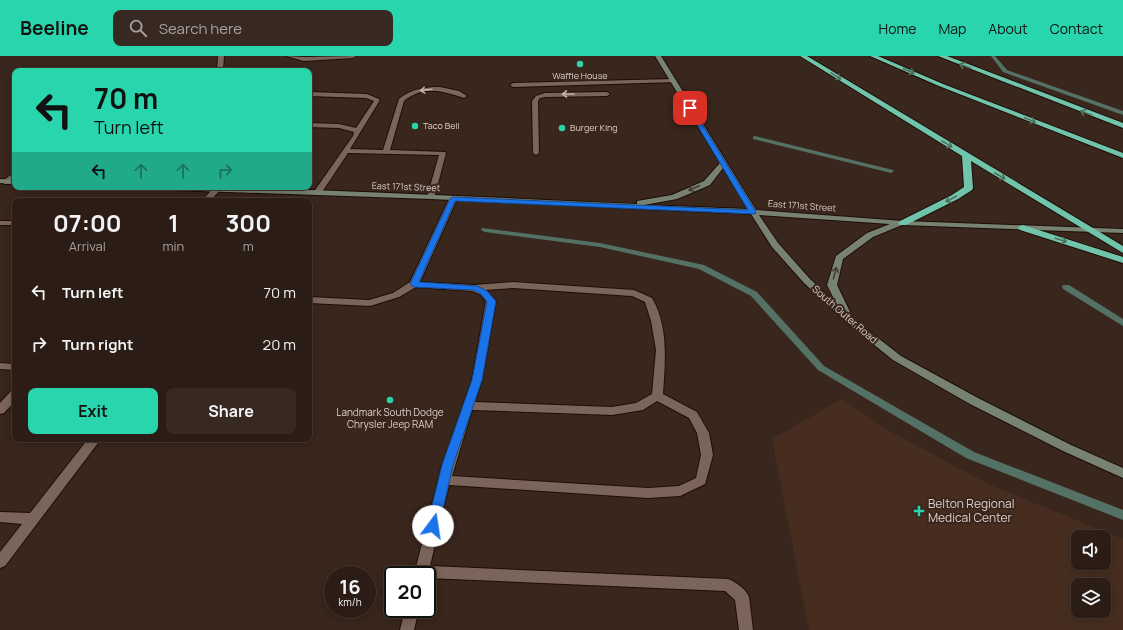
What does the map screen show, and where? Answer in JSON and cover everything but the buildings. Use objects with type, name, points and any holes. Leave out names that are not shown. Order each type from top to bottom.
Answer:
[{"type":"highway","points":[[803,56],[1123,250]]},
{"type":"highway","points":[[873,56],[956,91],[1123,156]]},
{"type":"highway","points":[[941,56],[1123,126]]},
{"type":"highway","points":[[903,223],[969,188],[966,156]]},
{"type":"highway","points":[[1023,228],[1123,260]]},
{"type":"main road","name":"South Outer Road","points":[[658,56],[753,212],[775,245],[806,281],[850,321],[897,358],[974,401],[1067,448],[1123,473]]},
{"type":"main road","points":[[621,206],[674,197],[701,186],[707,183],[723,163]]},
{"type":"main road","name":"East 171st Street","points":[[242,190],[753,212],[903,223],[1123,231]]},
{"type":"main road","points":[[850,321],[832,285],[839,258],[870,235],[903,223]]},
{"type":"street","points":[[220,68],[221,56]]},
{"type":"street","points":[[289,56],[304,59],[353,56]]},
{"type":"street","points":[[513,85],[673,81]]},
{"type":"street","points":[[386,152],[401,100],[406,95],[430,89],[454,91],[464,96]]},
{"type":"street","points":[[312,94],[367,96],[377,100],[357,131],[356,136],[317,193]]},
{"type":"street","points":[[536,153],[535,101],[538,97],[545,95],[607,94]]},
{"type":"street","points":[[312,125],[338,126],[351,128],[357,131]]},
{"type":"street","points":[[346,151],[443,153],[431,198]]},
{"type":"street","points":[[209,198],[216,190]]},
{"type":"street","points":[[312,300],[370,303],[396,295],[414,284],[453,199]]},
{"type":"street","points":[[0,223],[12,223]]},
{"type":"street","points":[[414,284],[474,288],[513,285],[634,293],[649,300],[656,321],[661,350],[657,396]]},
{"type":"street","points":[[423,566],[448,465],[477,380],[491,301],[484,293],[474,288]]},
{"type":"street","points":[[0,366],[12,367]]},
{"type":"street","points":[[468,406],[612,410],[639,407],[657,396]]},
{"type":"street","points":[[444,480],[648,493],[680,491],[701,481],[707,455],[703,433],[693,416],[657,396]]},
{"type":"street","points":[[0,410],[12,397]]},
{"type":"street","points":[[0,562],[93,442]]},
{"type":"street","points":[[0,518],[33,519]]},
{"type":"street","points":[[436,574],[728,585],[742,597],[746,630]]},
{"type":"street","points":[[407,630],[410,618]]},
{"type":"shaded area","name":"Belton Regional Medical Center","points":[[842,399],[888,430],[988,484],[1101,530],[1071,530],[1071,570],[1111,570],[1111,534],[1123,539],[1123,630],[809,630],[772,439]]},
{"type":"waterway","points":[[993,56],[1005,71],[1123,113]]},
{"type":"waterway","points":[[755,138],[891,171]]},
{"type":"waterway","points":[[485,230],[600,245],[701,267],[754,294],[821,368],[970,455],[1123,515]]},
{"type":"waterway","points":[[1066,287],[1123,323]]},
{"type":"place","name":"Waffle House","points":[[580,64]]},
{"type":"place","name":"Taco Bell","points":[[415,126]]},
{"type":"place","name":"Burger King","points":[[562,128]]},
{"type":"place","name":"Landmark South Dodge Chrysler Jeep RAM","points":[[390,400]]},
{"type":"place","name":"Belton Regional Medical Center","points":[[919,511]]},
{"type":"route","points":[[433,526],[448,465],[477,380],[491,301],[484,293],[474,288],[414,284],[453,199],[753,212],[690,108]]}]
